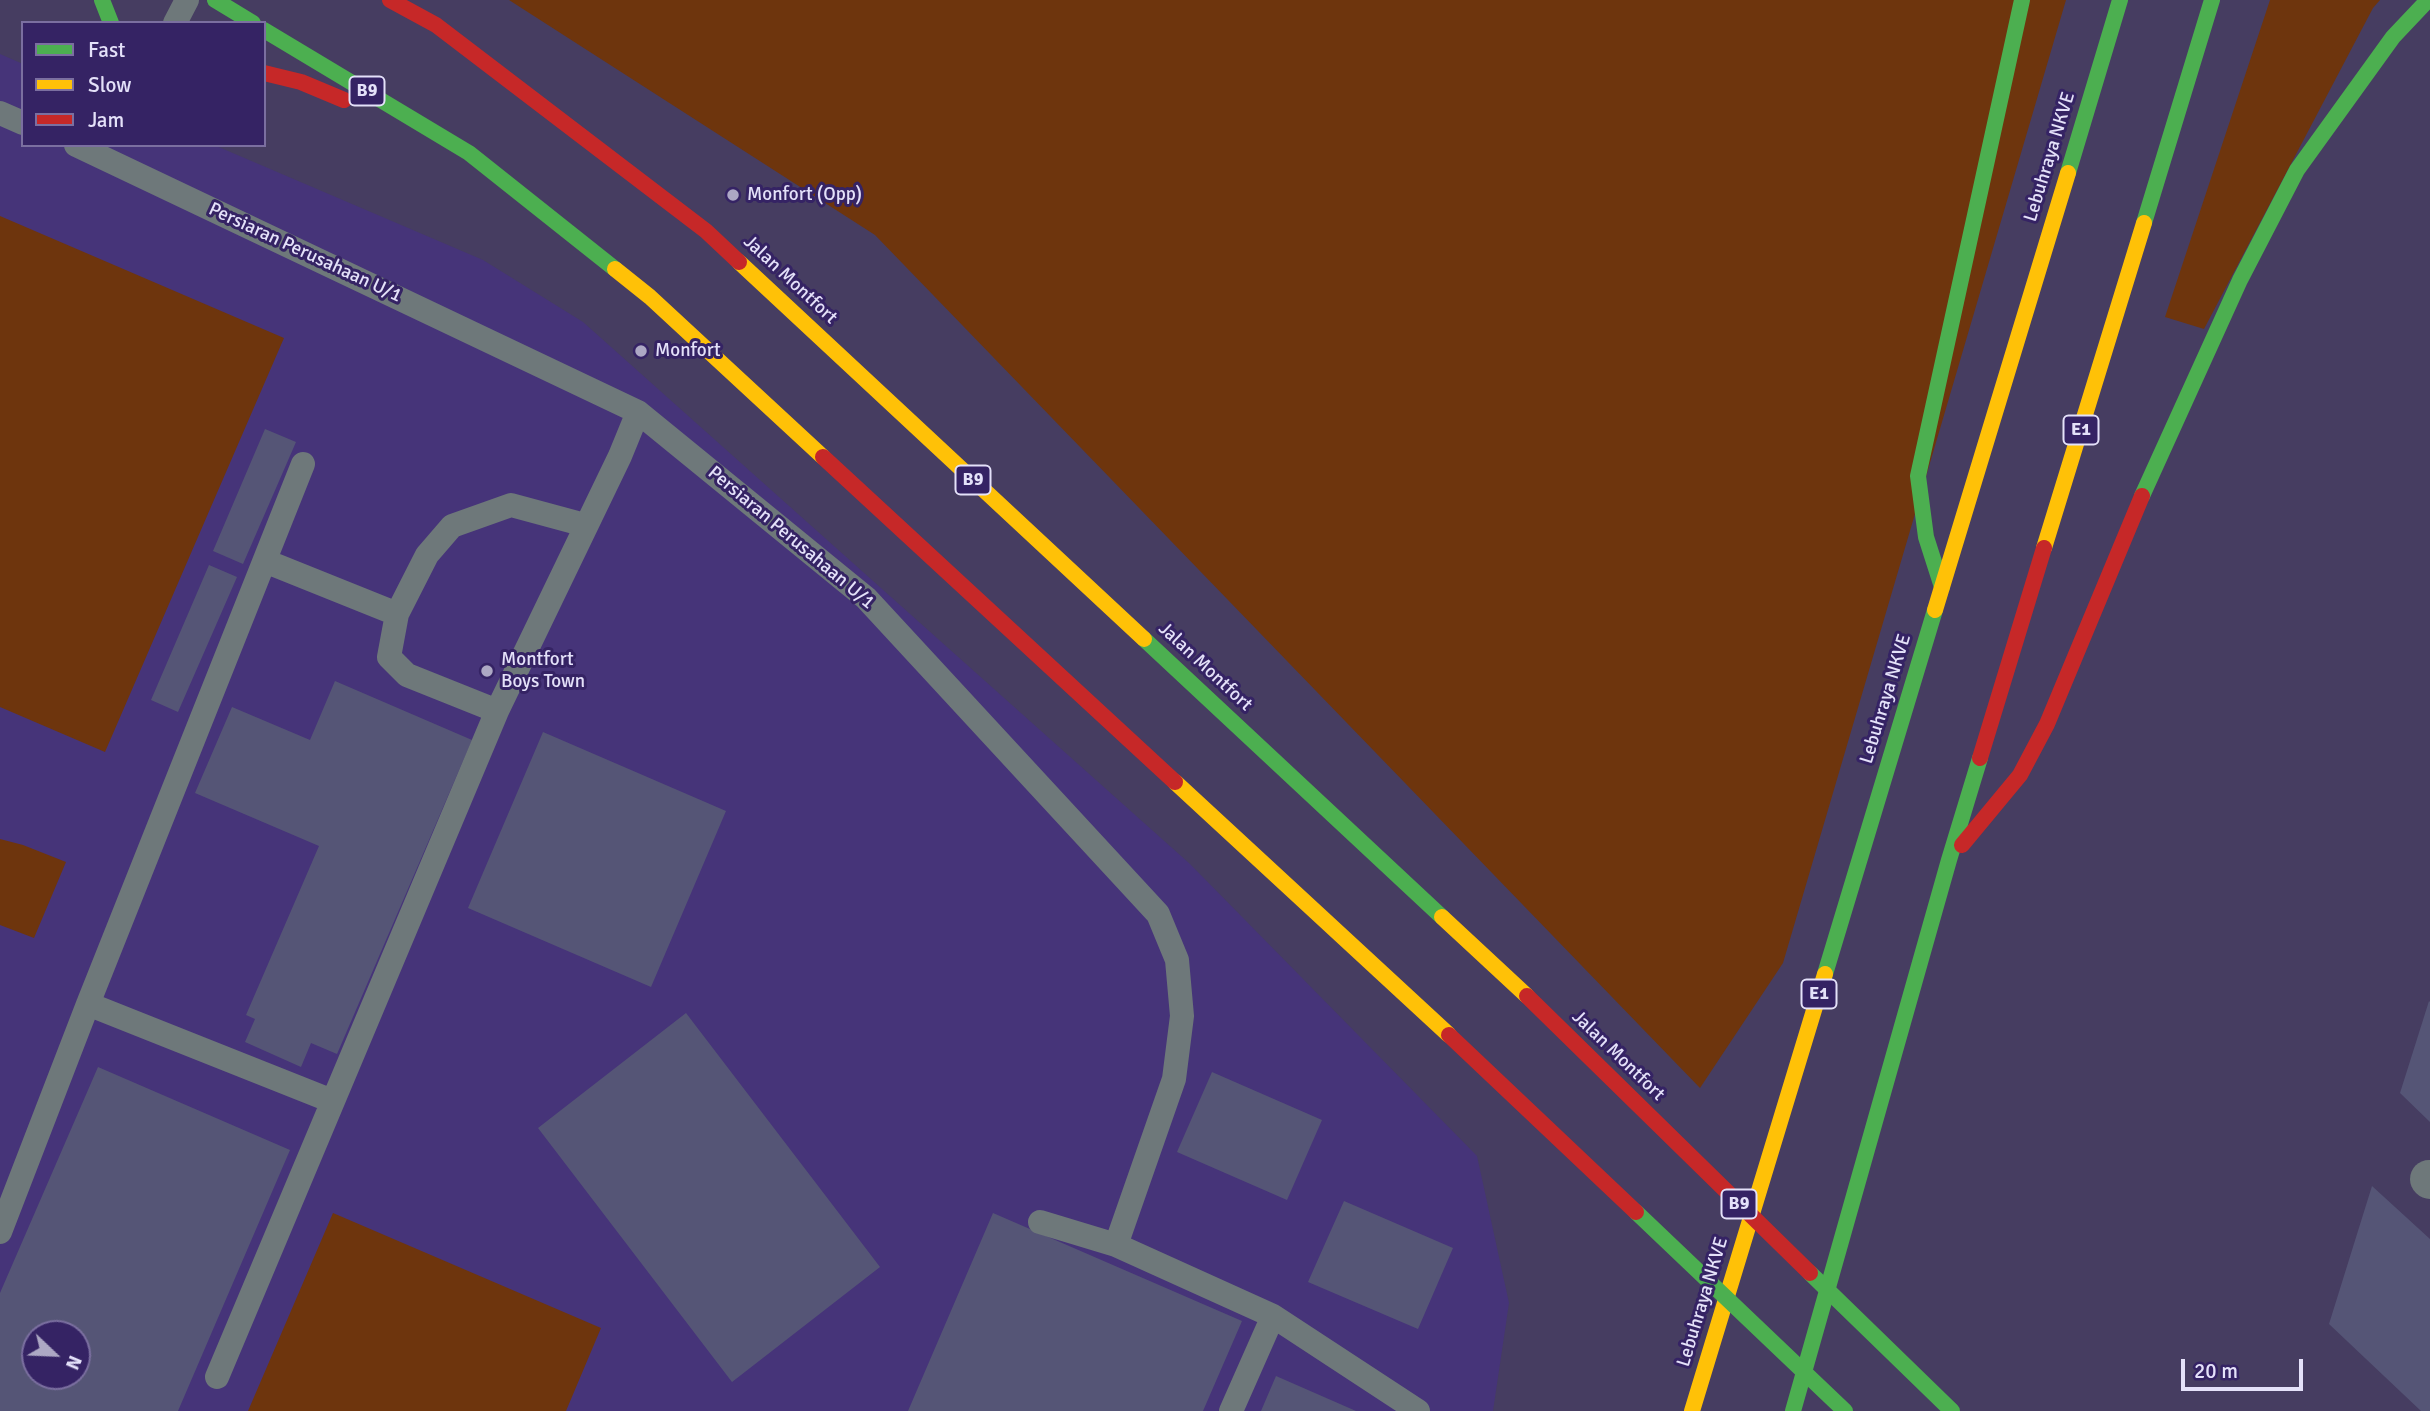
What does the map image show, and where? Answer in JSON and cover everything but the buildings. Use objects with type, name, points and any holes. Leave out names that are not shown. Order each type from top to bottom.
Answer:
[{"type":"main road","points":[[102,0],[110,21]]},
{"type":"main road","points":[[215,0],[250,21]]},
{"type":"main road","name":"Jalan Montfort","points":[[390,0],[436,25],[706,231],[1527,996],[1952,1411]]},
{"type":"main road","points":[[1942,587],[1926,537],[1918,476],[2022,0]]},
{"type":"main road","name":"Lebuhraya NKVE","points":[[1692,1411],[2120,0]]},
{"type":"main road","name":"E1","points":[[1793,1411],[1949,860],[2212,0]]},
{"type":"main road","points":[[1949,860],[2020,775],[2047,724],[2148,482],[2240,279],[2297,170],[2393,37],[2428,0]]},
{"type":"main road","name":"B9","points":[[266,31],[469,153],[649,297],[1449,1035],[1845,1411]]},
{"type":"main road","points":[[266,73],[301,82],[469,153]]},
{"type":"lane","points":[[176,21],[187,0]]},
{"type":"lane","points":[[0,113],[21,121]]},
{"type":"lane","name":"Persiaran Perusahaan U/1","points":[[85,147],[108,152],[638,412],[866,598],[1158,914],[1177,960],[1182,1016],[1174,1079],[1116,1245]]},
{"type":"lane","points":[[217,1377],[497,711],[620,456],[638,412]]},
{"type":"lane","points":[[0,1232],[303,464]]},
{"type":"lane","points":[[497,711],[407,675],[389,657],[397,614],[413,579],[427,555],[452,526],[511,505],[585,524]]},
{"type":"lane","points":[[265,561],[397,614]]},
{"type":"lane","points":[[88,1004],[332,1101]]},
{"type":"lane","points":[[1040,1222],[1116,1245],[1273,1316],[1418,1411]]},
{"type":"lane","points":[[1231,1411],[1273,1316]]},
{"type":"shaded area","points":[[509,0],[2066,0],[1783,963],[1700,1088],[875,235]]},
{"type":"shaded area","points":[[2270,0],[2380,0],[2373,8],[2204,329],[2165,317]]},
{"type":"shaded area","name":"Montfort Boys Town","points":[[0,54],[21,63],[21,147],[219,147],[483,260],[583,322],[1190,864],[1477,1156],[1509,1303],[1493,1411],[0,1411]]},
{"type":"shaded area","points":[[0,216],[284,338],[105,752],[0,707]]},
{"type":"shaded area","points":[[0,839],[66,862],[34,938],[0,925]]},
{"type":"shaded area","points":[[333,1213],[601,1328],[566,1411],[248,1411]]},
{"type":"traffic: fast","points":[[102,0],[110,21]]},
{"type":"traffic: fast","points":[[215,0],[250,21]]},
{"type":"traffic: fast","points":[[1942,587],[1926,537],[1918,476],[2022,0]]},
{"type":"traffic: fast","points":[[2068,173],[2120,0]]},
{"type":"traffic: fast","points":[[2144,223],[2212,0]]},
{"type":"traffic: fast","points":[[2142,496],[2240,280],[2297,170],[2393,37],[2428,0]]},
{"type":"traffic: fast","points":[[266,31],[469,153],[615,269]]},
{"type":"traffic: fast","points":[[1825,974],[1935,610]]},
{"type":"traffic: fast","points":[[1144,639],[1442,917]]},
{"type":"traffic: fast","points":[[1793,1411],[1980,758]]},
{"type":"traffic: fast","points":[[1636,1212],[1845,1411]]},
{"type":"traffic: fast","points":[[1810,1273],[1952,1411]]},
{"type":"traffic: slow","points":[[1935,610],[2068,173]]},
{"type":"traffic: slow","points":[[2044,548],[2144,223]]},
{"type":"traffic: slow","points":[[739,262],[1144,639]]},
{"type":"traffic: slow","points":[[615,269],[650,297],[823,457]]},
{"type":"traffic: slow","points":[[1175,782],[1449,1035]]},
{"type":"traffic: slow","points":[[1442,917],[1527,996]]},
{"type":"traffic: slow","points":[[1692,1411],[1825,974]]},
{"type":"traffic: jam","points":[[390,0],[436,25],[706,231],[739,262]]},
{"type":"traffic: jam","points":[[266,73],[301,82],[344,100]]},
{"type":"traffic: jam","points":[[823,457],[1175,782]]},
{"type":"traffic: jam","points":[[1962,845],[2020,775],[2047,724],[2142,496]]},
{"type":"traffic: jam","points":[[1980,758],[2044,548]]},
{"type":"traffic: jam","points":[[1527,996],[1810,1273]]},
{"type":"traffic: jam","points":[[1449,1035],[1636,1212]]},
{"type":"place","name":"Monfort (Opp)","points":[[733,195]]},
{"type":"place","name":"Monfort","points":[[641,351]]},
{"type":"place","name":"Montfort Boys Town","points":[[487,671]]}]
